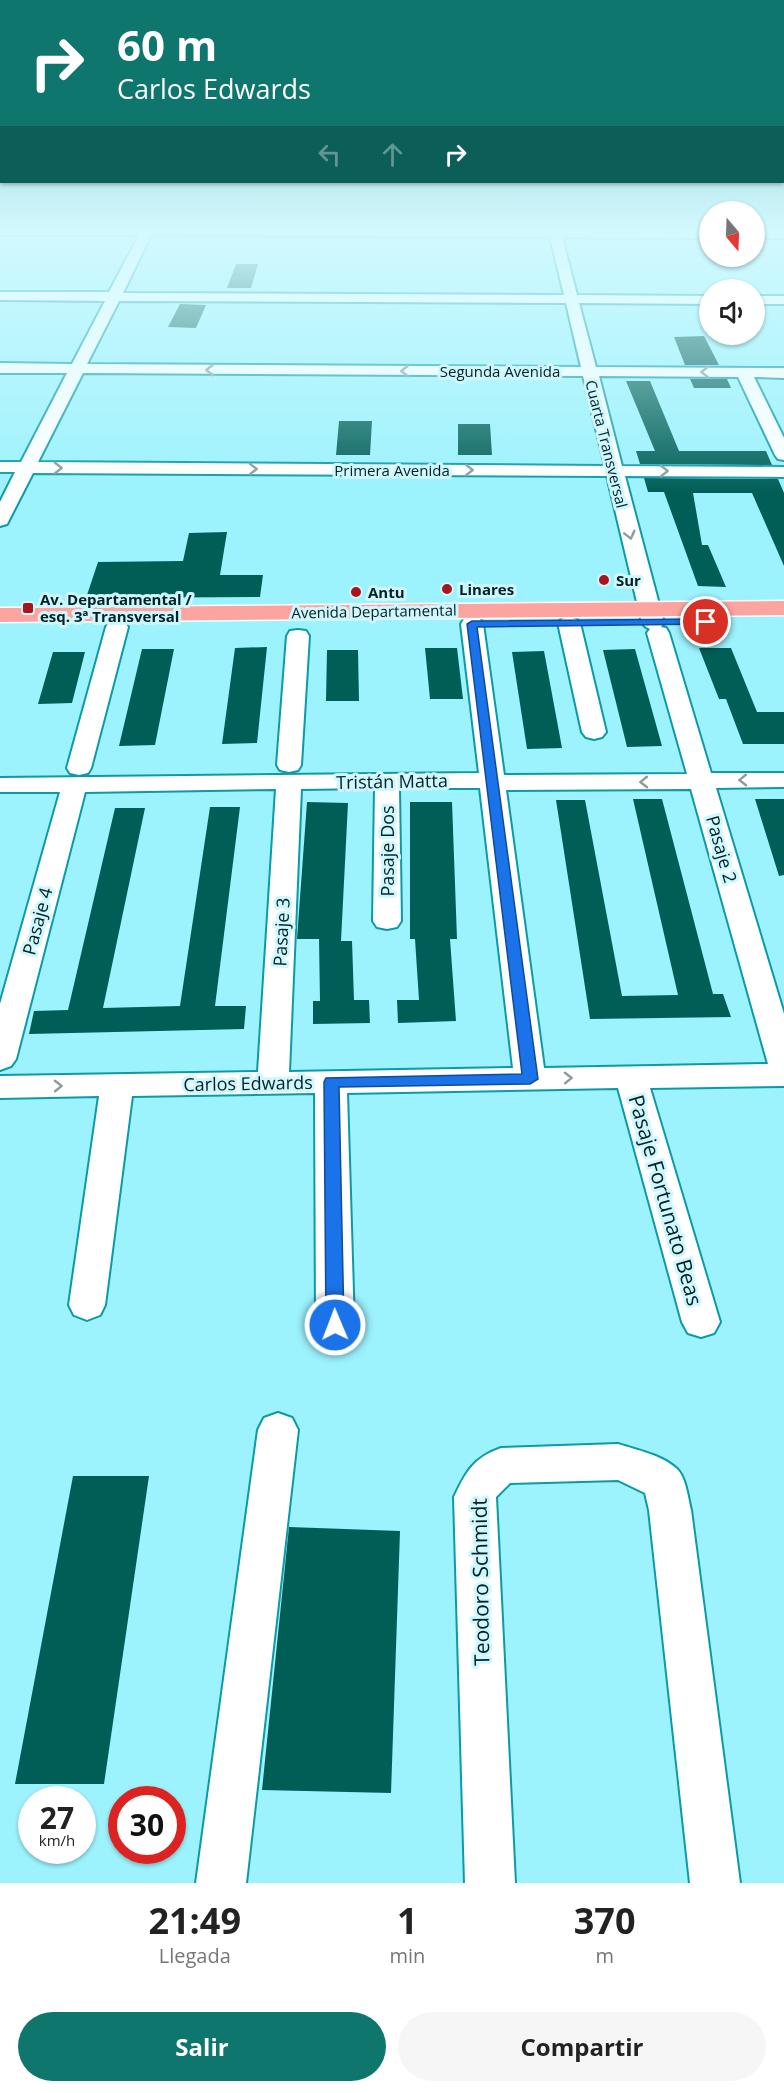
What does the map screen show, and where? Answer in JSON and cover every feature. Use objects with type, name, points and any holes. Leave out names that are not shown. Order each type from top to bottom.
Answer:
[{"type":"main road","name":"Avenida Departamental","points":[[0,628],[653,622],[784,608]]},
{"type":"main road","name":"Avenida Departamental","points":[[0,615],[784,622]]},
{"type":"street","points":[[0,520],[105,318]]},
{"type":"street","name":"Cuarta Transversal","points":[[576,318],[653,622]]},
{"type":"street","name":"Segunda Avenida","points":[[0,368],[784,373]]},
{"type":"street","points":[[744,373],[784,455]]},
{"type":"street","name":"Primera Avenida","points":[[0,468],[784,472]]},
{"type":"street","name":"Pasaje 2","points":[[653,622],[702,781],[784,1066]]},
{"type":"street","points":[[569,623],[594,732]]},
{"type":"street","points":[[472,624],[530,1079]]},
{"type":"street","name":"Pasaje 4","points":[[0,1059],[117,627]]},
{"type":"street","name":"Pasaje 3","points":[[273,1083],[298,636]]},
{"type":"street","name":"Tristán Matta","points":[[0,768],[77,776]]},
{"type":"street","name":"Tristán Matta","points":[[289,774],[387,781],[491,772]]},
{"type":"street","name":"Tristán Matta","points":[[0,784],[77,776],[491,772],[702,781],[784,780]]},
{"type":"street","name":"Pasaje Dos","points":[[387,781],[387,921]]},
{"type":"street","name":"Carlos Edwards","points":[[0,1087],[784,1075]]},
{"type":"street","name":"Pasaje Fortunato Beas","points":[[631,1077],[701,1322]]},
{"type":"street","points":[[331,1082],[335,1325]]},
{"type":"street","points":[[87,1305],[117,1085]]},
{"type":"street","points":[[221,1883],[278,1430]]},
{"type":"street","name":"Teodoro Schmidt","points":[[490,1883],[475,1497],[483,1481],[501,1466],[618,1462],[641,1468],[663,1482],[670,1510],[715,1883]]},
{"type":"building","points":[[173,318],[200,318],[196,328],[168,327]]},
{"type":"building","points":[[699,336],[699,345],[709,345],[719,365],[685,365],[674,337]]},
{"type":"building","points":[[690,379],[727,379],[731,388],[694,388]]},
{"type":"building","points":[[626,381],[650,381],[679,451],[766,451],[772,465],[640,464],[636,451],[655,451]]},
{"type":"building","points":[[339,421],[372,421],[370,455],[336,455]]},
{"type":"building","points":[[458,424],[490,424],[492,455],[458,455]]},
{"type":"building","points":[[644,478],[778,479],[784,493],[784,566],[752,493],[693,493],[702,545],[708,545],[726,587],[698,586],[664,492],[648,492]]},
{"type":"building","points":[[227,532],[220,575],[263,575],[260,597],[86,598],[98,562],[183,561],[189,533]]},
{"type":"building","points":[[267,647],[257,743],[222,744],[235,648]]},
{"type":"building","points":[[425,648],[457,648],[463,699],[430,699]]},
{"type":"building","points":[[699,648],[731,648],[757,712],[784,712],[784,744],[743,744],[726,699],[719,699]]},
{"type":"building","points":[[142,649],[174,649],[155,745],[119,746]]},
{"type":"building","points":[[635,649],[662,746],[627,747],[603,650]]},
{"type":"building","points":[[327,650],[358,650],[359,701],[326,701]]},
{"type":"building","points":[[544,651],[562,748],[527,749],[512,652]]},
{"type":"building","points":[[53,652],[85,652],[72,703],[38,704]]},
{"type":"building","points":[[633,799],[662,799],[713,994],[723,994],[731,1017],[590,1019],[556,800],[585,800],[622,996],[678,995]]},
{"type":"building","points":[[755,799],[784,799],[784,875],[779,876]]},
{"type":"building","points":[[307,802],[348,803],[341,941],[352,941],[354,1000],[369,1000],[370,1023],[313,1024],[313,1001],[320,1001],[319,939],[297,939]]},
{"type":"building","points":[[410,802],[452,802],[457,939],[450,939],[456,1021],[398,1023],[397,1000],[419,1000],[415,939],[410,939]]},
{"type":"building","points":[[210,807],[240,807],[215,1006],[246,1006],[244,1029],[29,1034],[34,1011],[68,1010],[115,808],[145,808],[103,1008],[180,1006]]},
{"type":"building","points":[[73,1476],[149,1476],[104,1784],[15,1784]]},
{"type":"building","points":[[289,1527],[400,1531],[391,1793],[262,1790]]},
{"type":"place","name":"Sur","points":[[604,580]]},
{"type":"place","name":"Linares","points":[[447,589]]},
{"type":"place","name":"Antu","points":[[356,592]]},
{"type":"place","name":"Av. Departamental / esq. 3ª Transversal","points":[[28,608]]},
{"type":"route","points":[[335,1325],[331,1082],[530,1079],[472,624],[706,622]]}]
